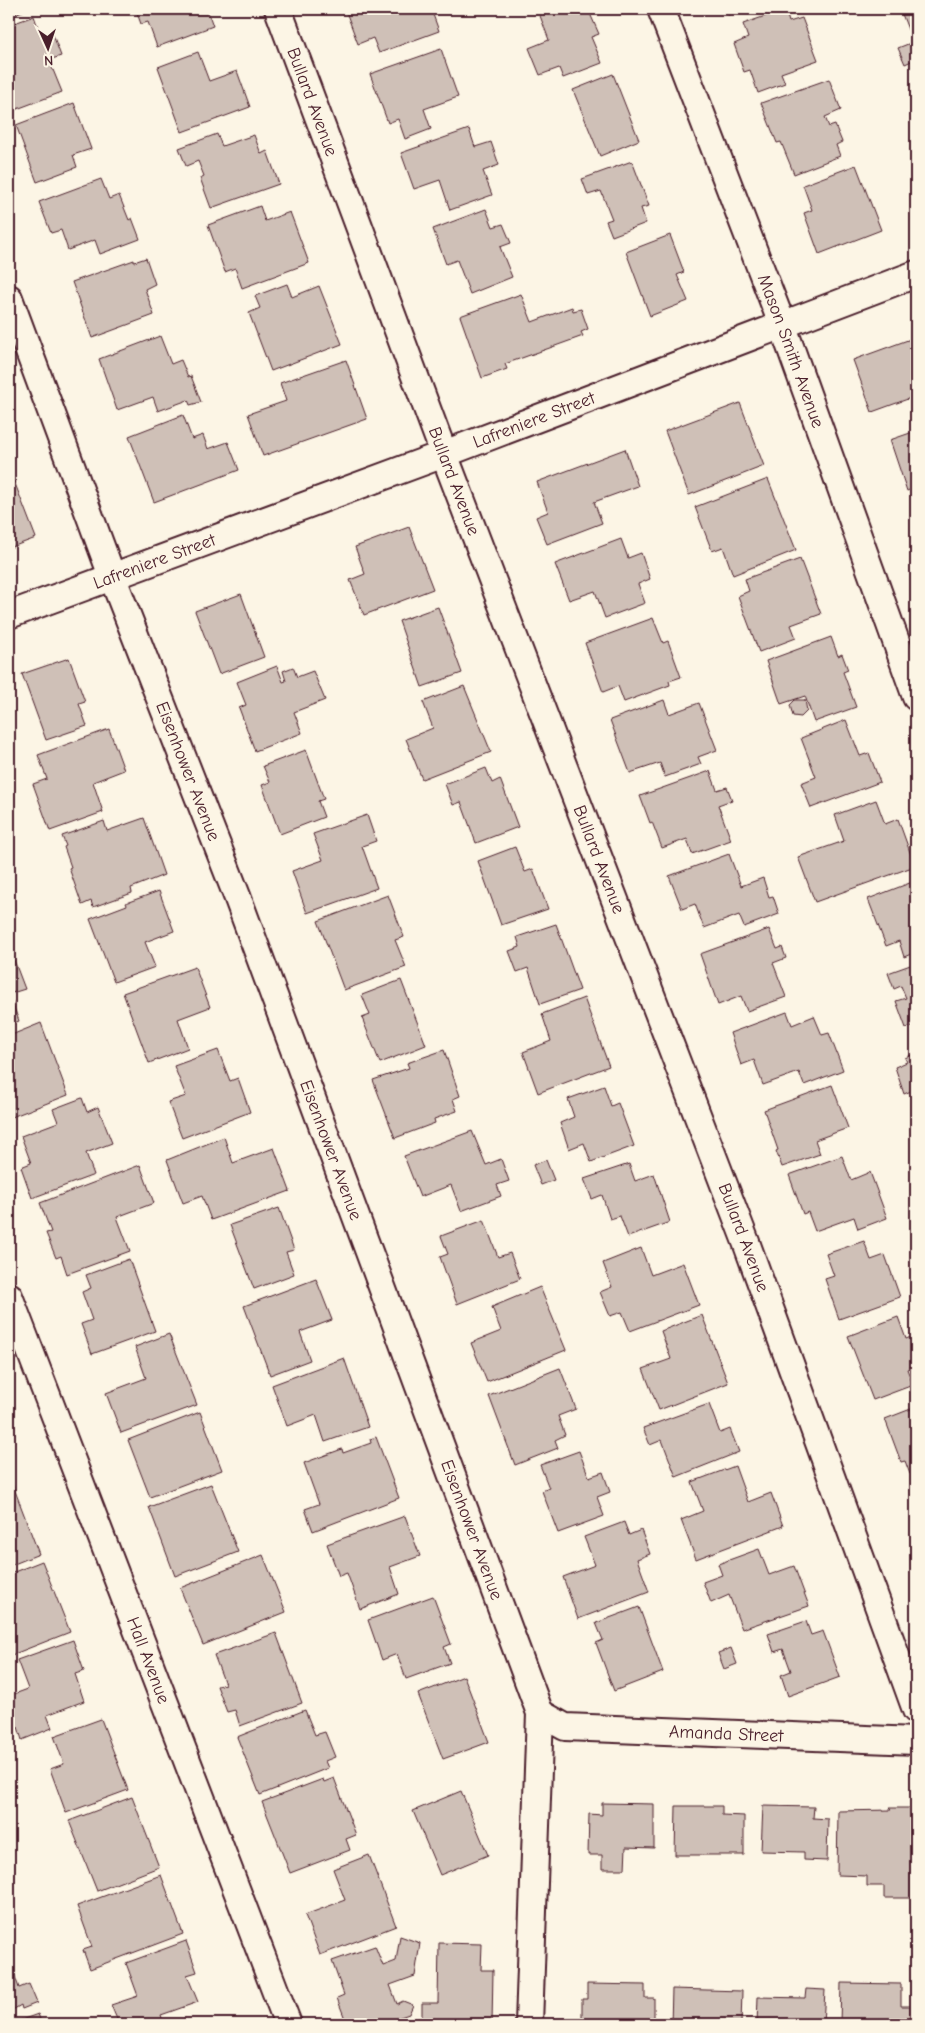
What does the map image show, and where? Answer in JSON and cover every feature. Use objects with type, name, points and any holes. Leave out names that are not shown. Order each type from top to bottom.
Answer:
[{"type":"street","name":"Bullard Avenue","points":[[278,9],[444,454],[746,1242],[916,1710]]},
{"type":"street","name":"Mason Smith Avenue","points":[[661,9],[782,324],[916,697]]},
{"type":"street","name":"Lafreniere Street","points":[[9,615],[444,454],[916,274]]},
{"type":"street","name":"Eisenhower Avenue","points":[[9,298],[112,576],[237,896],[540,1713],[529,2024]]},
{"type":"street","name":"Hall Avenue","points":[[9,1296],[288,2024]]},
{"type":"street","name":"Amanda Street","points":[[540,1713],[565,1727],[916,1742]]},
{"type":"building","points":[[9,9],[28,9],[9,16]]},
{"type":"building","points":[[148,9],[207,9],[213,26],[157,47],[148,22],[141,24],[137,13]]},
{"type":"building","points":[[345,9],[431,9],[439,31],[379,53],[373,38],[358,44]]},
{"type":"building","points":[[550,9],[588,9],[599,34],[591,37],[602,63],[563,78],[559,68],[540,75],[529,48],[549,40],[539,13]]},
{"type":"building","points":[[725,9],[744,9],[728,15]]},
{"type":"building","points":[[785,9],[789,22],[802,18],[818,60],[781,73],[785,83],[758,93],[750,70],[744,72],[734,44],[748,38],[743,24]]},
{"type":"building","points":[[900,9],[916,9],[916,59],[905,64],[898,48],[913,42]]},
{"type":"building","points":[[34,16],[41,36],[52,32],[61,56],[49,60],[62,92],[9,112],[9,25]]},
{"type":"building","points":[[441,49],[458,97],[424,109],[431,129],[405,139],[398,119],[388,123],[370,74]]},
{"type":"building","points":[[198,52],[209,81],[237,71],[250,107],[182,132],[158,67]]},
{"type":"building","points":[[613,74],[639,140],[600,156],[573,90]]},
{"type":"building","points":[[829,79],[841,110],[825,117],[829,127],[835,125],[842,142],[836,145],[840,156],[794,174],[781,142],[777,143],[761,103]]},
{"type":"building","points":[[74,103],[91,149],[73,155],[77,167],[37,182],[16,125]]},
{"type":"building","points":[[469,129],[475,147],[491,142],[499,165],[483,171],[492,195],[450,210],[440,180],[414,189],[401,153]]},
{"type":"building","points":[[217,134],[222,146],[254,135],[261,154],[267,151],[279,184],[211,208],[200,178],[204,176],[198,161],[186,166],[179,148]]},
{"type":"building","points":[[632,161],[649,206],[641,208],[646,223],[612,236],[606,221],[612,219],[601,191],[588,195],[582,179]]},
{"type":"building","points":[[856,165],[881,230],[819,254],[804,213],[812,210],[803,185]]},
{"type":"building","points":[[101,179],[109,199],[119,195],[129,220],[132,218],[140,239],[100,254],[95,240],[68,250],[61,230],[51,233],[39,202]]},
{"type":"building","points":[[260,206],[265,221],[290,212],[309,263],[242,288],[235,268],[225,272],[208,225]]},
{"type":"building","points":[[486,209],[493,227],[503,224],[511,243],[500,247],[512,277],[470,294],[457,260],[446,264],[433,229]]},
{"type":"building","points":[[670,235],[684,272],[677,275],[688,301],[650,316],[626,252]]},
{"type":"building","points":[[146,258],[155,284],[145,289],[154,315],[92,338],[72,282],[134,260],[134,262]]},
{"type":"building","points":[[287,284],[292,297],[319,286],[342,344],[271,371],[249,313],[260,308],[255,296]]},
{"type":"building","points":[[521,294],[532,322],[572,307],[573,311],[581,309],[588,329],[581,332],[583,336],[505,364],[507,369],[482,378],[460,316]]},
{"type":"building","points":[[160,336],[171,364],[181,360],[188,377],[191,376],[201,402],[190,405],[188,400],[158,411],[153,397],[117,410],[99,359]]},
{"type":"building","points":[[916,337],[916,396],[872,412],[853,360]]},
{"type":"building","points":[[346,360],[367,419],[263,456],[248,414],[286,401],[280,383]]},
{"type":"building","points":[[740,403],[764,466],[689,495],[665,431]]},
{"type":"building","points":[[183,415],[192,439],[203,435],[208,449],[228,442],[239,470],[154,502],[129,436]]},
{"type":"building","points":[[916,431],[916,487],[907,491],[890,440]]},
{"type":"building","points":[[625,449],[638,486],[594,502],[602,523],[547,544],[536,517],[548,512],[537,482]]},
{"type":"building","points":[[768,479],[796,550],[733,575],[723,547],[712,551],[695,507]]},
{"type":"building","points":[[14,481],[36,538],[9,548],[9,483]]},
{"type":"building","points":[[409,527],[433,589],[364,615],[350,580],[365,574],[355,547]]},
{"type":"building","points":[[621,539],[628,558],[641,553],[650,579],[638,584],[645,603],[605,618],[595,591],[569,600],[555,564]]},
{"type":"building","points":[[800,559],[821,614],[791,625],[796,638],[759,652],[738,596],[749,591],[745,579]]},
{"type":"building","points":[[241,594],[264,657],[219,674],[195,611]]},
{"type":"building","points":[[438,607],[462,673],[422,687],[399,621]]},
{"type":"building","points":[[653,618],[663,643],[668,641],[681,677],[669,681],[670,685],[624,702],[618,686],[603,692],[585,643]]},
{"type":"building","points":[[831,637],[838,656],[842,654],[848,670],[843,672],[856,707],[814,722],[805,696],[781,704],[766,661]]},
{"type":"building","points":[[69,658],[85,702],[79,704],[87,726],[46,740],[22,674]]},
{"type":"building","points":[[277,666],[283,682],[286,681],[283,671],[293,667],[297,677],[313,671],[325,700],[294,712],[302,733],[255,751],[239,708],[246,705],[237,682]]},
{"type":"building","points":[[464,686],[491,752],[422,779],[406,739],[433,728],[423,702]]},
{"type":"building","points":[[664,700],[669,714],[699,703],[717,750],[698,757],[701,764],[665,777],[660,763],[630,773],[610,720]]},
{"type":"building","points":[[795,700],[805,700],[807,711],[801,717],[793,716],[790,705]]},
{"type":"building","points":[[846,720],[860,756],[869,753],[880,782],[811,808],[801,783],[816,777],[801,738]]},
{"type":"building","points":[[109,729],[124,770],[93,782],[103,812],[50,831],[33,784],[47,779],[38,755]]},
{"type":"building","points":[[306,750],[324,799],[318,801],[324,817],[280,834],[262,785],[270,782],[263,766]]},
{"type":"building","points":[[486,768],[492,783],[500,779],[518,827],[476,843],[461,802],[453,805],[445,784]]},
{"type":"building","points":[[710,771],[717,790],[727,787],[732,800],[718,805],[731,840],[692,854],[687,839],[662,848],[640,796]]},
{"type":"building","points":[[876,800],[885,824],[898,819],[915,866],[815,902],[798,857],[844,841],[835,815]]},
{"type":"building","points":[[367,815],[376,841],[362,846],[377,888],[307,913],[292,871],[323,860],[313,834]]},
{"type":"building","points":[[144,818],[164,875],[131,888],[132,893],[93,907],[91,901],[82,905],[69,868],[71,867],[62,836],[104,821],[107,831]]},
{"type":"building","points":[[515,847],[525,872],[533,869],[548,909],[501,925],[478,861]]},
{"type":"building","points":[[729,854],[741,886],[763,878],[769,897],[773,896],[779,914],[744,927],[739,915],[704,928],[695,904],[682,909],[669,876]]},
{"type":"building","points":[[915,881],[916,952],[904,957],[899,941],[886,946],[868,899]]},
{"type":"building","points":[[159,891],[174,931],[145,942],[155,967],[114,982],[90,919]]},
{"type":"building","points":[[388,895],[404,937],[395,940],[406,967],[344,990],[318,921]]},
{"type":"building","points":[[556,924],[580,990],[540,1004],[528,968],[517,972],[509,951],[520,947],[517,937]]},
{"type":"building","points":[[769,929],[777,949],[782,947],[786,958],[773,963],[786,997],[747,1011],[741,996],[718,1005],[700,954]]},
{"type":"building","points":[[9,947],[25,989],[9,994]]},
{"type":"building","points":[[916,963],[916,1025],[906,1028],[896,1001],[906,998],[901,986],[894,989],[888,973]]},
{"type":"building","points":[[195,967],[210,1007],[178,1019],[188,1048],[149,1063],[123,993]]},
{"type":"building","points":[[401,980],[426,1045],[380,1063],[362,1018],[370,1015],[362,995]]},
{"type":"building","points":[[9,994],[19,1021],[9,1025]]},
{"type":"building","points":[[584,998],[609,1066],[538,1093],[523,1052],[551,1041],[542,1014]]},
{"type":"building","points":[[787,1012],[792,1025],[814,1016],[822,1035],[829,1033],[843,1070],[804,1085],[799,1072],[763,1085],[754,1060],[741,1065],[730,1033]]},
{"type":"building","points":[[41,1023],[68,1095],[9,1118],[9,1036]]},
{"type":"building","points":[[218,1050],[230,1081],[238,1078],[250,1112],[182,1138],[168,1102],[186,1096],[174,1066]]},
{"type":"building","points":[[444,1050],[460,1096],[453,1099],[457,1111],[434,1119],[435,1123],[395,1138],[373,1080],[409,1068],[407,1063]]},
{"type":"building","points":[[916,1053],[916,1089],[904,1094],[895,1067],[907,1062],[905,1058]]},
{"type":"building","points":[[832,1085],[848,1128],[815,1140],[820,1154],[782,1167],[764,1110]]},
{"type":"building","points":[[604,1086],[611,1106],[618,1103],[634,1146],[591,1162],[584,1143],[569,1149],[560,1123],[574,1117],[568,1099]]},
{"type":"building","points":[[82,1098],[87,1112],[98,1107],[112,1143],[86,1153],[94,1175],[32,1198],[21,1167],[31,1163],[21,1136],[58,1122],[53,1109]]},
{"type":"building","points":[[472,1131],[486,1165],[501,1159],[509,1181],[497,1185],[501,1196],[461,1211],[451,1185],[420,1197],[404,1156]]},
{"type":"building","points":[[224,1137],[233,1163],[274,1148],[290,1191],[211,1220],[202,1196],[183,1203],[167,1160]]},
{"type":"building","points":[[842,1156],[851,1180],[870,1172],[887,1218],[858,1229],[854,1217],[815,1231],[808,1212],[803,1214],[789,1175]]},
{"type":"building","points":[[546,1160],[554,1180],[541,1185],[533,1165]]},
{"type":"building","points":[[629,1164],[635,1181],[654,1174],[670,1222],[628,1237],[620,1216],[610,1219],[602,1195],[592,1199],[584,1179]]},
{"type":"building","points":[[140,1165],[154,1203],[117,1217],[130,1251],[67,1274],[61,1256],[56,1258],[46,1233],[51,1232],[40,1203]]},
{"type":"building","points":[[279,1208],[294,1250],[286,1252],[294,1274],[254,1289],[230,1225]]},
{"type":"building","points":[[484,1220],[498,1257],[510,1253],[520,1279],[457,1304],[440,1257],[448,1254],[441,1236]]},
{"type":"building","points":[[864,1241],[871,1260],[885,1255],[900,1297],[839,1319],[825,1279],[834,1276],[826,1254]]},
{"type":"building","points":[[641,1248],[651,1275],[683,1263],[699,1305],[630,1331],[622,1312],[610,1316],[600,1292],[612,1287],[603,1263]]},
{"type":"building","points":[[129,1259],[155,1331],[92,1354],[81,1324],[92,1320],[82,1292],[91,1288],[86,1275]]},
{"type":"building","points":[[316,1279],[332,1320],[300,1332],[310,1360],[270,1375],[244,1306]]},
{"type":"building","points":[[540,1287],[566,1350],[487,1382],[471,1343],[501,1331],[492,1307]]},
{"type":"building","points":[[702,1315],[728,1383],[659,1410],[643,1369],[671,1359],[661,1331]]},
{"type":"building","points":[[898,1317],[906,1339],[916,1335],[916,1366],[907,1369],[913,1385],[873,1400],[848,1336]]},
{"type":"building","points":[[169,1334],[197,1405],[121,1433],[106,1393],[146,1378],[135,1347]]},
{"type":"building","points":[[344,1358],[368,1427],[325,1442],[316,1415],[287,1426],[272,1385]]},
{"type":"building","points":[[560,1368],[576,1409],[558,1416],[565,1435],[555,1440],[558,1448],[515,1465],[489,1396]]},
{"type":"building","points":[[709,1404],[720,1433],[730,1429],[739,1452],[676,1477],[662,1440],[650,1445],[643,1428]]},
{"type":"building","points":[[916,1407],[916,1472],[910,1474],[905,1461],[901,1462],[885,1419]]},
{"type":"building","points":[[200,1412],[222,1470],[150,1497],[128,1440]]},
{"type":"building","points":[[376,1437],[399,1498],[313,1531],[305,1509],[319,1504],[304,1463],[342,1449],[343,1453],[371,1443],[370,1439]]},
{"type":"building","points":[[579,1451],[589,1477],[603,1472],[610,1492],[597,1497],[604,1516],[558,1533],[542,1491],[549,1488],[540,1465]]},
{"type":"building","points":[[735,1466],[748,1502],[771,1493],[783,1526],[696,1559],[681,1520],[703,1511],[692,1482]]},
{"type":"building","points":[[12,1483],[39,1554],[9,1566],[9,1484]]},
{"type":"building","points":[[211,1484],[238,1552],[175,1576],[149,1507]]},
{"type":"building","points":[[405,1516],[420,1556],[390,1567],[399,1594],[360,1609],[347,1573],[339,1576],[327,1544]]},
{"type":"building","points":[[624,1522],[629,1535],[641,1530],[650,1554],[637,1559],[649,1592],[578,1619],[563,1577],[595,1565],[584,1537]]},
{"type":"building","points":[[759,1549],[769,1575],[794,1566],[809,1606],[742,1629],[729,1595],[711,1603],[703,1582],[722,1575],[718,1564]]},
{"type":"building","points":[[263,1555],[286,1612],[203,1645],[180,1588]]},
{"type":"building","points":[[42,1561],[70,1632],[9,1656],[9,1574]]},
{"type":"building","points":[[433,1596],[451,1644],[444,1647],[450,1663],[406,1679],[397,1654],[382,1660],[368,1620]]},
{"type":"building","points":[[639,1607],[663,1672],[614,1691],[596,1643],[603,1640],[596,1623]]},
{"type":"building","points":[[806,1621],[811,1635],[823,1631],[840,1677],[788,1696],[781,1675],[791,1671],[783,1649],[774,1652],[768,1634]]},
{"type":"building","points":[[276,1633],[302,1703],[240,1726],[235,1710],[227,1712],[217,1686],[225,1684],[214,1655]]},
{"type":"building","points":[[73,1640],[84,1671],[75,1674],[84,1701],[47,1715],[52,1728],[22,1740],[18,1727],[9,1730],[9,1696],[28,1689],[17,1660]]},
{"type":"building","points":[[731,1648],[737,1664],[724,1669],[718,1653]]},
{"type":"building","points":[[464,1676],[489,1742],[443,1759],[418,1694]]},
{"type":"building","points":[[305,1710],[315,1735],[325,1732],[335,1757],[325,1761],[328,1768],[260,1795],[237,1737]]},
{"type":"building","points":[[101,1719],[128,1790],[66,1813],[50,1769],[64,1764],[54,1736]]},
{"type":"building","points":[[334,1778],[356,1835],[346,1839],[350,1850],[290,1873],[262,1802],[323,1779],[324,1782]]},
{"type":"building","points":[[461,1791],[488,1855],[440,1875],[413,1811]]},
{"type":"building","points":[[132,1797],[159,1867],[97,1891],[69,1821]]},
{"type":"building","points":[[602,1803],[654,1804],[654,1848],[626,1847],[625,1869],[602,1869],[602,1855],[588,1855],[589,1814],[602,1815]]},
{"type":"building","points":[[676,1806],[722,1806],[722,1815],[744,1816],[744,1855],[675,1855]]},
{"type":"building","points":[[763,1806],[814,1807],[813,1818],[828,1819],[827,1861],[804,1860],[804,1852],[761,1851]]},
{"type":"building","points":[[889,1808],[915,1808],[914,1898],[884,1898],[884,1886],[867,1886],[867,1876],[837,1875],[838,1811],[891,1810]]},
{"type":"building","points":[[369,1855],[396,1926],[320,1955],[305,1915],[345,1900],[333,1869]]},
{"type":"building","points":[[161,1875],[183,1934],[90,1969],[83,1950],[92,1947],[77,1906]]},
{"type":"building","points":[[400,1936],[420,1943],[415,1976],[390,1985],[397,2004],[403,2001],[413,2005],[409,2014],[380,2024],[347,2024],[337,1998],[344,1995],[332,1961],[375,1946],[383,1966],[396,1961]]},
{"type":"building","points":[[186,1941],[197,1972],[187,1975],[198,2002],[161,2015],[164,2024],[119,2024],[111,2005],[138,1996],[126,1963]]},
{"type":"building","points":[[439,1943],[482,1944],[481,1970],[493,1970],[492,2024],[422,2024],[422,2003],[438,2003]]},
{"type":"building","points":[[9,1960],[19,1988],[29,1984],[37,2003],[22,2009],[21,2005],[9,2012]]},
{"type":"building","points":[[841,1983],[901,1984],[901,2006],[911,2006],[910,2024],[840,2024]]},
{"type":"building","points":[[587,1984],[645,1985],[645,1998],[654,1998],[654,2024],[582,2024],[582,1999],[587,1999]]},
{"type":"building","points":[[672,1989],[742,1991],[741,2024],[671,2024]]},
{"type":"building","points":[[806,1989],[825,1990],[823,2024],[757,2024],[758,1997],[805,1998]]},
{"type":"building","points":[[38,2014],[42,2024],[10,2024]]}]
